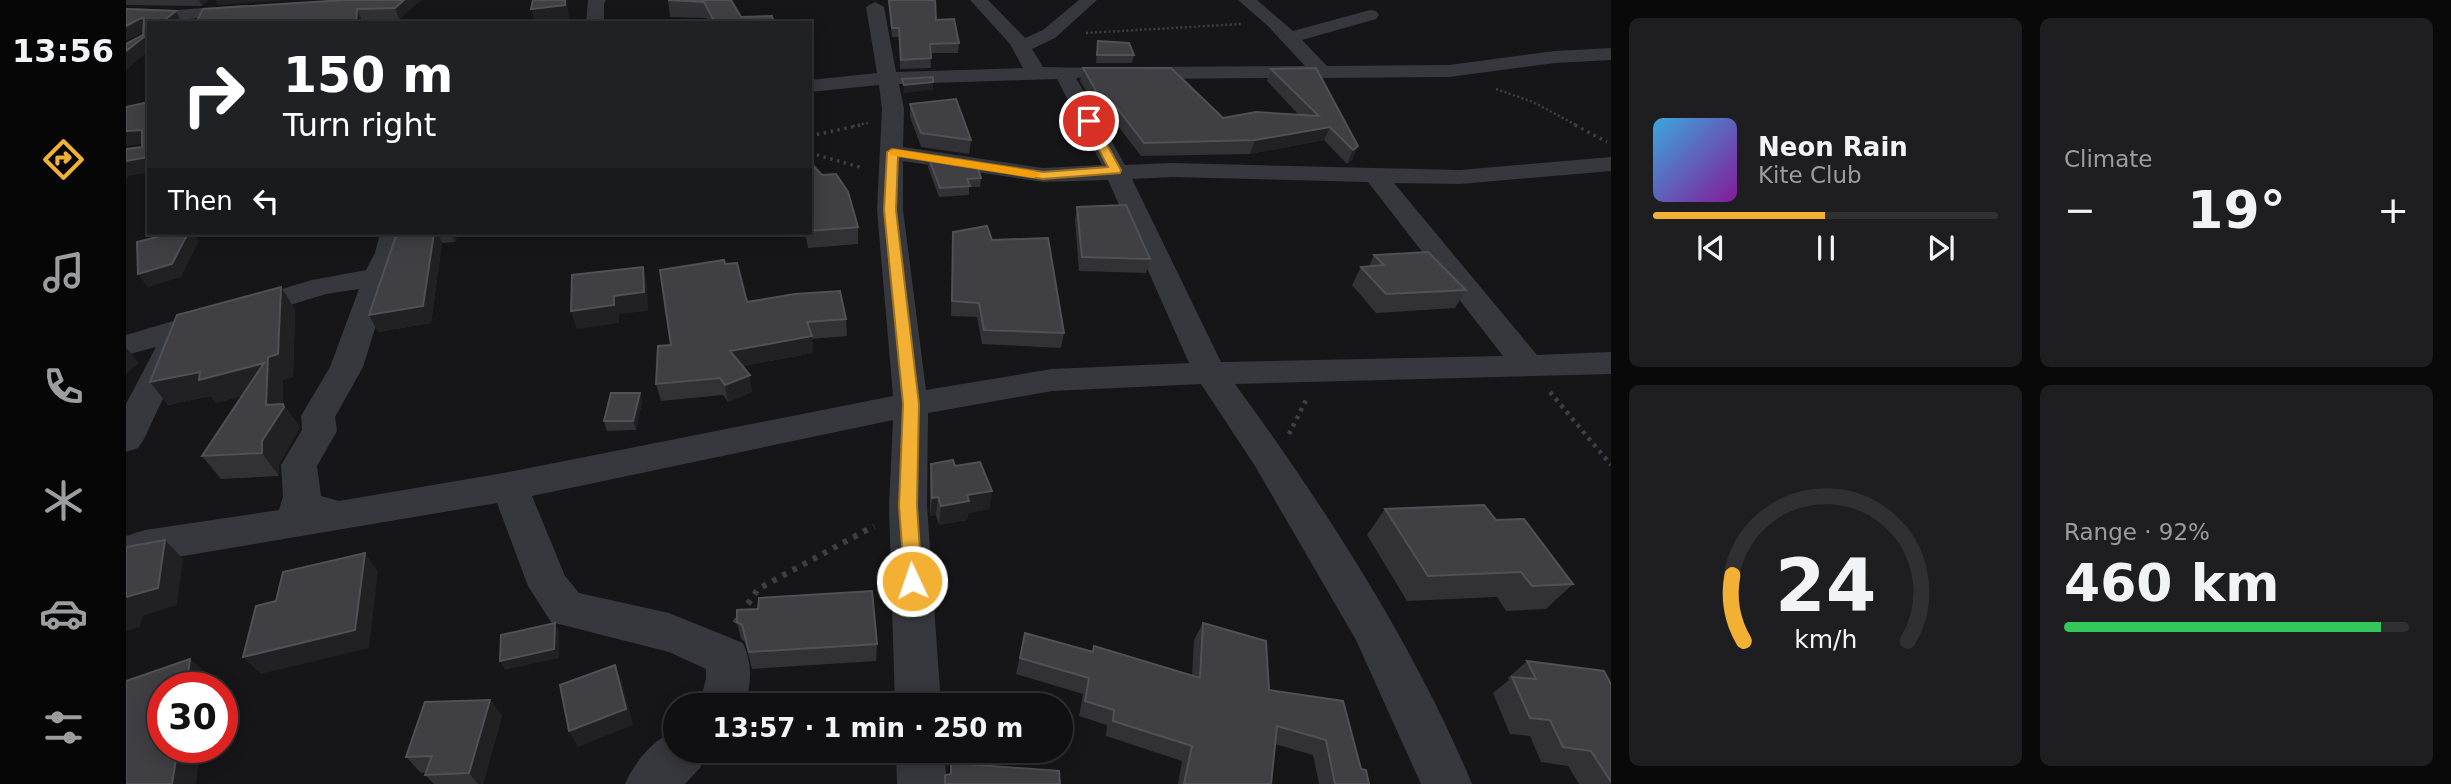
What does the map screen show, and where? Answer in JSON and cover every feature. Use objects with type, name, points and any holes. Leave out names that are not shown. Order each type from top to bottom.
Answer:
[{"type":"street","points":[[595,21],[595,2],[598,0]]},
{"type":"street","points":[[978,0],[999,17],[1024,46],[1035,72]]},
{"type":"street","points":[[1024,46],[1049,34],[1089,0]]},
{"type":"street","points":[[1246,0],[1273,22],[1319,69]]},
{"type":"street","points":[[875,7],[890,78],[893,109],[890,210],[911,404],[908,506],[917,693]]},
{"type":"street","points":[[126,13],[258,9]]},
{"type":"street","points":[[1289,38],[1370,15]]},
{"type":"street","points":[[812,86],[890,78],[1035,72],[1319,69],[1449,71],[1555,57],[1611,54]]},
{"type":"street","points":[[1063,72],[1116,170],[1210,373],[1268,456],[1371,627],[1447,784]]},
{"type":"street","points":[[892,163],[1043,175],[1116,170],[1460,177],[1611,164]]},
{"type":"street","points":[[1376,175],[1529,366]]},
{"type":"street","points":[[342,516],[297,507],[302,499],[299,465],[320,431],[318,416],[335,395],[351,359],[392,235]]},
{"type":"street","points":[[126,345],[322,286],[377,277]]},
{"type":"street","points":[[126,439],[181,327]]},
{"type":"street","points":[[126,553],[145,546],[342,516],[509,486],[911,404],[1052,380],[1210,373],[1611,363]]},
{"type":"street","points":[[509,486],[549,586],[566,609],[660,630],[715,650],[727,658],[729,679],[725,693]]},
{"type":"street","points":[[650,784],[671,763]]},
{"type":"street","points":[[921,763],[922,784]]},
{"type":"path","points":[[1049,34],[1273,22]]},
{"type":"path","points":[[1449,71],[1533,102],[1601,137],[1611,146]]},
{"type":"path","points":[[812,136],[860,125],[893,109]]},
{"type":"path","points":[[812,153],[892,163]]},
{"type":"path","points":[[1529,366],[1611,465]]},
{"type":"path","points":[[1268,456],[1293,430],[1319,372]]},
{"type":"path","points":[[727,658],[737,617],[758,589],[908,506]]},
{"type":"building","points":[[345,0],[404,0],[395,8],[357,9],[356,21],[197,21],[203,9]]},
{"type":"building","points":[[533,0],[565,0],[565,5],[531,9]]},
{"type":"building","points":[[668,0],[731,0],[741,17],[772,16],[773,21],[714,21],[704,2]]},
{"type":"building","points":[[889,0],[935,0],[936,20],[954,19],[959,43],[930,44],[931,58],[901,60],[899,28],[892,28]]},
{"type":"building","points":[[126,9],[176,11],[164,21],[147,21],[147,35],[126,51],[126,44],[143,35],[144,19],[126,26]]},
{"type":"building","points":[[1098,41],[1129,43],[1134,55],[1097,55]]},
{"type":"building","points":[[1083,68],[1171,68],[1223,118],[1256,112],[1319,116],[1271,69],[1316,68],[1358,146],[1353,150],[1330,127],[1255,140],[1144,143],[1114,104],[1104,105]]},
{"type":"building","points":[[933,77],[933,82],[904,85],[902,79]]},
{"type":"building","points":[[956,99],[971,140],[921,133],[910,104]]},
{"type":"building","points":[[147,102],[147,157],[126,161],[126,149],[142,147],[142,130],[126,131],[126,107]]},
{"type":"building","points":[[929,159],[977,166],[981,178],[967,179],[970,186],[940,188]]},
{"type":"building","points":[[812,164],[822,175],[836,174],[848,192],[858,227],[812,231]]},
{"type":"building","points":[[1126,205],[1150,259],[1082,257],[1077,207]]},
{"type":"building","points":[[987,226],[992,240],[1048,238],[1064,333],[984,330],[979,303],[952,301],[953,232]]},
{"type":"building","points":[[165,235],[187,235],[172,264],[138,274],[137,242]]},
{"type":"building","points":[[396,235],[434,235],[423,306],[369,315]]},
{"type":"building","points":[[1428,252],[1466,290],[1386,294],[1361,267],[1384,265],[1374,255]]},
{"type":"building","points":[[724,260],[725,264],[737,263],[747,302],[795,294],[840,291],[846,319],[807,322],[812,336],[730,351],[750,375],[725,385],[720,378],[656,384],[658,346],[671,345],[660,270]]},
{"type":"building","points":[[643,267],[644,292],[614,296],[614,305],[571,311],[572,275]]},
{"type":"building","points":[[281,287],[278,354],[268,357],[266,405],[283,404],[284,407],[262,441],[262,453],[202,456],[264,363],[199,380],[200,372],[150,382],[177,315]]},
{"type":"building","points":[[611,393],[640,393],[633,421],[604,421]]},
{"type":"building","points":[[953,460],[955,466],[980,462],[992,491],[967,495],[969,501],[941,506],[938,497],[932,498],[931,464]]},
{"type":"building","points":[[1484,505],[1496,520],[1524,519],[1573,584],[1532,586],[1521,572],[1428,576],[1385,509]]},
{"type":"building","points":[[165,540],[158,588],[126,597],[126,547]]},
{"type":"building","points":[[365,553],[355,630],[243,657],[256,606],[276,601],[283,572]]},
{"type":"building","points":[[872,591],[877,644],[749,652],[742,625],[737,622],[737,610],[758,609],[759,598]]},
{"type":"building","points":[[555,623],[554,649],[500,661],[501,635]]},
{"type":"building","points":[[1203,623],[1266,641],[1269,690],[1343,701],[1361,769],[1366,770],[1369,784],[1335,784],[1326,740],[1277,726],[1271,784],[1184,784],[1192,746],[1113,721],[1114,710],[1085,701],[1089,678],[1020,658],[1025,633],[1093,652],[1094,646],[1200,678]]},
{"type":"building","points":[[190,659],[188,672],[152,672]]},
{"type":"building","points":[[1527,661],[1604,671],[1611,684],[1611,782],[1591,751],[1563,747],[1550,720],[1530,718],[1512,677],[1536,679]]},
{"type":"building","points":[[615,665],[626,709],[569,731],[560,685]]},
{"type":"building","points":[[147,674],[147,763],[175,763],[172,784],[126,784],[126,681]]},
{"type":"building","points":[[490,700],[469,773],[425,775],[432,756],[406,757],[425,702]]},
{"type":"building","points":[[951,763],[1059,771],[1060,784],[945,784],[945,775],[951,774]]},
{"type":"slow traffic","points":[[894,152],[1034,174]]},
{"type":"route","points":[[912,581],[908,506],[911,404],[890,210],[892,152],[1043,175],[1116,170],[1089,121]]}]
